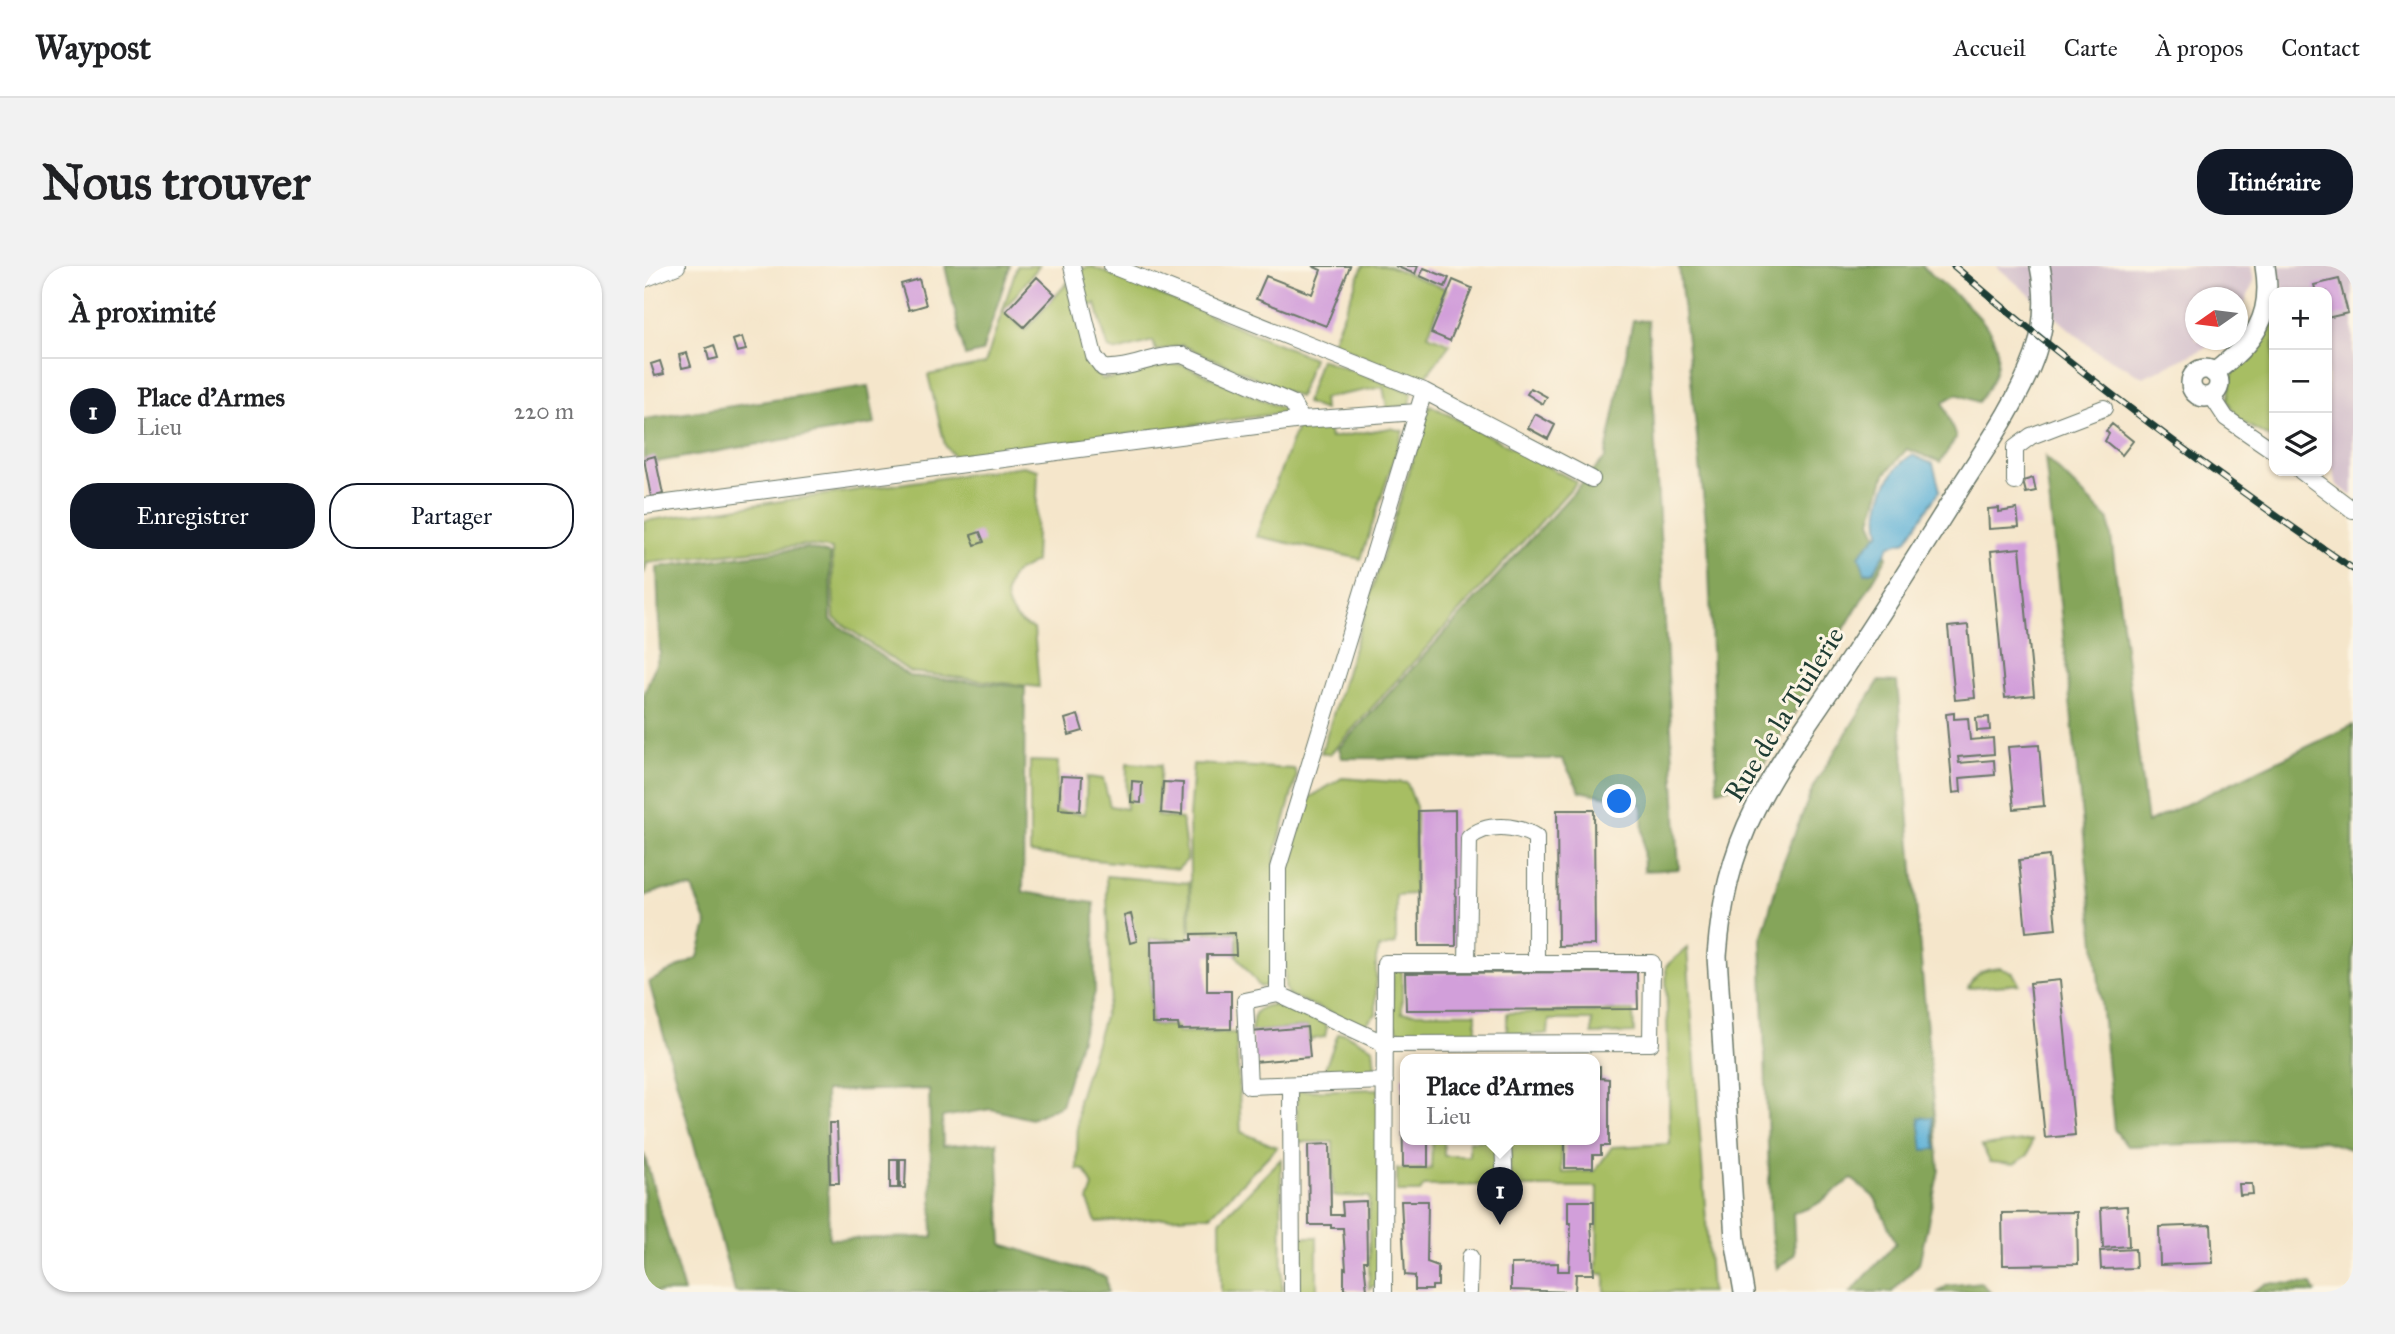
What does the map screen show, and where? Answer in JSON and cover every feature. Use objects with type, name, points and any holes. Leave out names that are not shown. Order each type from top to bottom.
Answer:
[{"type":"street","points":[[644,279],[677,266]]},
{"type":"street","points":[[1072,266],[1094,356],[1103,368],[1119,369],[1170,355],[1182,355],[1292,403],[1302,420]]},
{"type":"street","points":[[1112,266],[1424,391],[1592,480]]},
{"type":"street","name":"Rue de la Tuilerie","points":[[1744,1292],[1728,1152],[1717,956],[1720,913],[1730,872],[1754,811],[1773,776],[1873,626],[1995,432],[2029,370],[2040,338],[2044,303],[2040,266]]},
{"type":"street","points":[[2265,266],[2267,304],[2257,331],[2245,348],[2214,373],[2201,370],[2193,376],[2191,384],[2198,395],[2211,395],[2226,418],[2269,448]]},
{"type":"street","points":[[1278,994],[1279,868],[1424,391]]},
{"type":"street","points":[[2015,448],[2031,436],[2104,408]]},
{"type":"street","points":[[644,506],[1302,420],[1418,412]]},
{"type":"street","points":[[1995,432],[2015,448]]},
{"type":"street","points":[[2015,448],[2015,482]]},
{"type":"street","points":[[2308,476],[2353,510]]},
{"type":"street","points":[[1467,963],[1469,838],[1480,829],[1520,828],[1536,837],[1536,963]]},
{"type":"street","points":[[1384,1292],[1385,1082],[1385,1044],[1385,962],[1652,963],[1651,1043],[1501,1051],[1385,1044],[1278,994],[1245,1001],[1249,1086],[1385,1082]]},
{"type":"street","points":[[1291,1084],[1292,1292]]},
{"type":"street","points":[[1503,1145],[1505,1193]]},
{"type":"street","points":[[1469,1292],[1470,1257]]},
{"type":"street","name":"Rue de la Tuilerie","points":[[1740,1267],[1750,1292]]},
{"type":"shaded area","points":[[1996,266],[2251,266],[2254,281],[2248,296],[2248,287],[2185,287],[2185,350],[2201,350],[2143,377],[2094,350]]},
{"type":"shaded area","points":[[2276,266],[2353,266],[2353,496],[2337,485],[2332,466],[2332,287],[2282,287]]},
{"type":"green space","points":[[945,266],[1010,266],[982,352],[965,356]]},
{"type":"green space","points":[[1017,266],[1039,266],[1003,311],[1025,330],[1067,283],[1090,362],[1102,379],[1122,377],[1162,366],[1183,365],[1290,412],[955,458],[945,445],[928,375],[985,364]]},
{"type":"green space","points":[[1363,266],[1389,266],[1446,289],[1428,335],[1450,344],[1420,384],[1332,342]]},
{"type":"green space","points":[[1679,266],[1922,266],[1973,310],[1986,326],[1995,342],[1997,360],[1992,380],[1978,402],[1957,394],[1943,402],[1956,438],[1940,462],[1907,449],[1885,474],[1871,521],[1887,557],[1753,782],[1717,790],[1708,541]]},
{"type":"green space","points":[[1093,267],[1313,358],[1299,397],[1182,345],[1156,351],[1153,341],[1117,351],[1108,348],[1096,304],[1088,306],[1080,274],[1084,268]]},
{"type":"green space","points":[[1633,320],[1648,321],[1679,869],[1644,871],[1642,804],[1580,791],[1562,759],[1342,758],[1339,748],[1605,458]]},
{"type":"green space","points":[[2269,327],[2269,437],[2239,420],[2227,400],[2233,373]]},
{"type":"green space","points":[[1320,359],[1412,393],[1410,405],[1387,408],[1383,387],[1323,398],[1324,410],[1306,403]]},
{"type":"green space","points":[[868,386],[875,424],[644,464],[644,419]]},
{"type":"green space","points":[[1430,405],[1577,482],[1330,754],[1321,753]]},
{"type":"green space","points":[[1327,422],[1330,438],[1390,428],[1403,431],[1361,559],[1256,536],[1297,427]]},
{"type":"green space","points":[[2045,457],[2109,520],[2147,823],[2353,725],[2353,1150],[2321,1140],[2127,1146],[2114,1129]]},
{"type":"green space","points":[[1023,466],[1038,470],[1035,562],[1013,575],[1006,597],[1015,617],[1034,629],[1039,687],[910,672],[834,618],[832,549],[806,545],[647,563],[644,574],[644,521]]},
{"type":"green space","points":[[807,548],[830,554],[831,620],[909,676],[1025,687],[1023,892],[1094,903],[1095,992],[1061,1105],[1031,1119],[991,1109],[942,1117],[943,1146],[997,1142],[1002,1244],[1106,1277],[1108,1292],[735,1292],[649,982],[698,957],[707,924],[692,888],[664,889],[644,896],[644,694],[660,653],[657,567]],"holes":[[[929,1089],[933,1237],[829,1239],[825,1091]]]},
{"type":"green space","points":[[1879,681],[1897,682],[1939,1170],[1919,1264],[1892,1292],[1851,1292],[1896,1243],[1875,1198],[1852,1179],[1819,1203],[1793,1213],[1795,1254],[1777,1269],[1771,1232],[1761,939],[1783,863],[1814,785]]},
{"type":"green space","points":[[1030,761],[1058,762],[1056,811],[1085,814],[1087,777],[1103,779],[1110,806],[1126,809],[1127,763],[1161,765],[1157,816],[1182,819],[1187,860],[1178,869],[1030,853]]},
{"type":"green space","points":[[1193,764],[1294,769],[1297,775],[1275,855],[1274,973],[1269,985],[1260,987],[1237,956],[1237,932],[1191,932],[1189,817]]},
{"type":"green space","points":[[1342,778],[1407,783],[1416,807],[1414,894],[1396,895],[1396,944],[1379,948],[1376,959],[1376,1014],[1363,1026],[1288,995],[1285,987],[1286,869],[1304,801]]},
{"type":"green space","points":[[1106,876],[1189,883],[1189,939],[1150,939],[1151,1025],[1176,1026],[1177,1032],[1236,1033],[1241,1132],[1277,1147],[1211,1215],[1096,1222],[1088,1201],[1093,1186],[1085,1170],[1077,1169],[1078,1101],[1111,994]]},
{"type":"green space","points":[[1687,948],[1711,1292],[1605,1292],[1605,1274],[1597,1274],[1598,1187],[1515,1187],[1510,1182],[1510,1145],[1561,1145],[1562,1173],[1595,1171],[1612,1147],[1670,1144],[1666,966]]},
{"type":"green space","points":[[2000,968],[2013,973],[2019,984],[1968,988],[1980,973]]},
{"type":"green space","points":[[1393,971],[1402,971],[1402,1013],[1476,1013],[1476,1034],[1402,1035],[1392,1022]]},
{"type":"green space","points":[[1272,1005],[1282,1006],[1323,1023],[1327,1027],[1325,1037],[1308,1040],[1307,1027],[1251,1032],[1255,1013]]},
{"type":"green space","points":[[1633,1011],[1634,1033],[1592,1034],[1592,1020],[1549,1020],[1548,1034],[1507,1035],[1507,1013]]},
{"type":"green space","points":[[1344,1033],[1373,1048],[1375,1067],[1368,1074],[1330,1076],[1324,1071],[1338,1034]]},
{"type":"green space","points":[[1379,1089],[1379,1282],[1369,1289],[1369,1197],[1333,1196],[1333,1142],[1297,1142],[1297,1091]]},
{"type":"green space","points":[[2032,1140],[2028,1155],[2014,1164],[1990,1162],[1982,1146]]},
{"type":"green space","points":[[1432,1145],[1444,1145],[1444,1156],[1469,1156],[1469,1145],[1499,1145],[1499,1179],[1494,1185],[1424,1186],[1420,1192],[1397,1192],[1397,1169],[1431,1169]]},
{"type":"green space","points":[[644,1154],[684,1292],[644,1292]]},
{"type":"green space","points":[[1281,1159],[1282,1292],[1221,1292],[1220,1221]]},
{"type":"green space","points":[[1298,1237],[1317,1237],[1317,1292],[1298,1292]]},
{"type":"green space","points":[[1980,1282],[1990,1292],[1938,1292],[1947,1286]]},
{"type":"green space","points":[[2267,1283],[2312,1284],[2316,1292],[2252,1292]]},
{"type":"water","points":[[1912,455],[1933,464],[1940,490],[1906,541],[1890,545],[1874,571],[1865,573],[1859,555],[1880,532],[1881,499],[1896,469]]},
{"type":"water","points":[[1932,1117],[1936,1149],[1923,1150],[1919,1118]]},
{"type":"building","points":[[1312,266],[1350,266],[1326,326],[1256,299],[1266,276],[1312,294],[1321,270]]},
{"type":"building","points":[[1395,266],[1418,266],[1415,274]]},
{"type":"building","points":[[1424,268],[1449,278],[1445,287],[1420,276]]},
{"type":"building","points":[[1037,277],[1055,294],[1024,327],[1006,311]]},
{"type":"building","points":[[919,279],[926,305],[909,310],[901,284]]},
{"type":"building","points":[[2339,279],[2348,313],[2332,317],[2332,287],[2314,285]]},
{"type":"building","points":[[1453,280],[1472,288],[1450,341],[1431,333]]},
{"type":"building","points":[[742,337],[746,350],[737,352],[733,340]]},
{"type":"building","points":[[714,345],[718,358],[709,360],[706,348]]},
{"type":"building","points":[[687,353],[691,366],[682,368],[679,355]]},
{"type":"building","points":[[660,361],[664,374],[655,376],[651,364]]},
{"type":"building","points":[[1531,388],[1547,397],[1543,404],[1527,394]]},
{"type":"building","points":[[1535,414],[1555,425],[1548,439],[1528,428]]},
{"type":"building","points":[[2112,424],[2133,441],[2122,455],[2105,441],[2109,434],[2106,431]]},
{"type":"building","points":[[655,456],[663,494],[651,497],[644,459]]},
{"type":"building","points":[[2033,478],[2036,491],[2026,493],[2023,481]]},
{"type":"building","points":[[1999,508],[1999,512],[2017,509],[2019,527],[1989,529],[1988,509]]},
{"type":"building","points":[[980,532],[984,542],[975,545],[971,535]]},
{"type":"building","points":[[2020,548],[2034,695],[2005,698],[1991,551]]},
{"type":"building","points":[[1968,625],[1975,698],[1955,700],[1948,627]]},
{"type":"building","points":[[1954,713],[1954,719],[1968,718],[1970,740],[1993,738],[1994,754],[1958,757],[1959,763],[1994,760],[1995,775],[1960,778],[1961,792],[1953,793],[1946,714]]},
{"type":"building","points":[[1078,715],[1083,731],[1069,735],[1065,719]]},
{"type":"building","points":[[1989,717],[1990,730],[1977,731],[1976,718]]},
{"type":"building","points":[[2039,745],[2044,806],[2014,809],[2008,747]]},
{"type":"building","points":[[1061,776],[1082,777],[1080,811],[1059,809]]},
{"type":"building","points":[[1132,781],[1142,782],[1141,803],[1131,802]]},
{"type":"building","points":[[1163,782],[1183,783],[1182,815],[1161,813]]},
{"type":"building","points":[[1455,810],[1456,946],[1419,946],[1418,811]]},
{"type":"building","points":[[1557,810],[1594,810],[1595,945],[1558,946]]},
{"type":"building","points":[[2049,856],[2056,929],[2026,932],[2019,860]]},
{"type":"building","points":[[1131,914],[1137,941],[1130,943],[1124,916]]},
{"type":"building","points":[[1235,933],[1236,955],[1207,955],[1207,991],[1231,991],[1231,1029],[1179,1030],[1178,1024],[1152,1024],[1151,941],[1192,940],[1192,934]]},
{"type":"building","points":[[1637,972],[1638,1009],[1406,1010],[1405,973]]},
{"type":"building","points":[[2060,980],[2075,1135],[2045,1138],[2030,983]]},
{"type":"building","points":[[1307,1027],[1310,1057],[1254,1062],[1251,1032]]},
{"type":"building","points":[[1600,1078],[1609,1079],[1609,1146],[1601,1146],[1601,1155],[1593,1155],[1593,1168],[1565,1168],[1565,1145],[1600,1145]]},
{"type":"building","points":[[829,1123],[837,1123],[839,1183],[830,1183]]},
{"type":"building","points":[[1330,1144],[1331,1215],[1343,1215],[1342,1202],[1366,1201],[1367,1261],[1364,1261],[1367,1290],[1344,1290],[1344,1268],[1346,1269],[1343,1228],[1309,1225],[1308,1145]]},
{"type":"building","points":[[1403,1145],[1428,1145],[1428,1167],[1403,1167]]},
{"type":"building","points":[[890,1159],[898,1159],[898,1188],[890,1188]]},
{"type":"building","points":[[900,1159],[906,1159],[905,1188],[900,1188]]},
{"type":"building","points":[[2239,1184],[2252,1184],[2253,1194],[2240,1195]]},
{"type":"building","points":[[1401,1201],[1428,1201],[1427,1262],[1438,1266],[1438,1286],[1432,1286],[1432,1290],[1415,1290],[1415,1276],[1405,1275]]},
{"type":"building","points":[[1568,1201],[1594,1201],[1594,1223],[1591,1223],[1594,1274],[1576,1274],[1575,1292],[1511,1290],[1511,1264],[1558,1263],[1558,1271],[1569,1271],[1571,1223],[1568,1223]]},
{"type":"building","points":[[2127,1206],[2129,1246],[2103,1248],[2101,1208]]},
{"type":"building","points":[[2077,1212],[2078,1264],[2003,1265],[2002,1213]]},
{"type":"building","points":[[2211,1225],[2213,1263],[2160,1265],[2159,1227]]},
{"type":"building","points":[[2135,1249],[2136,1268],[2101,1269],[2100,1251]]},
{"type":"railway","points":[[1954,266],[2149,423],[2353,569]]},
{"type":"place","name":"Place d'Armes","points":[[1500,1225]]}]
